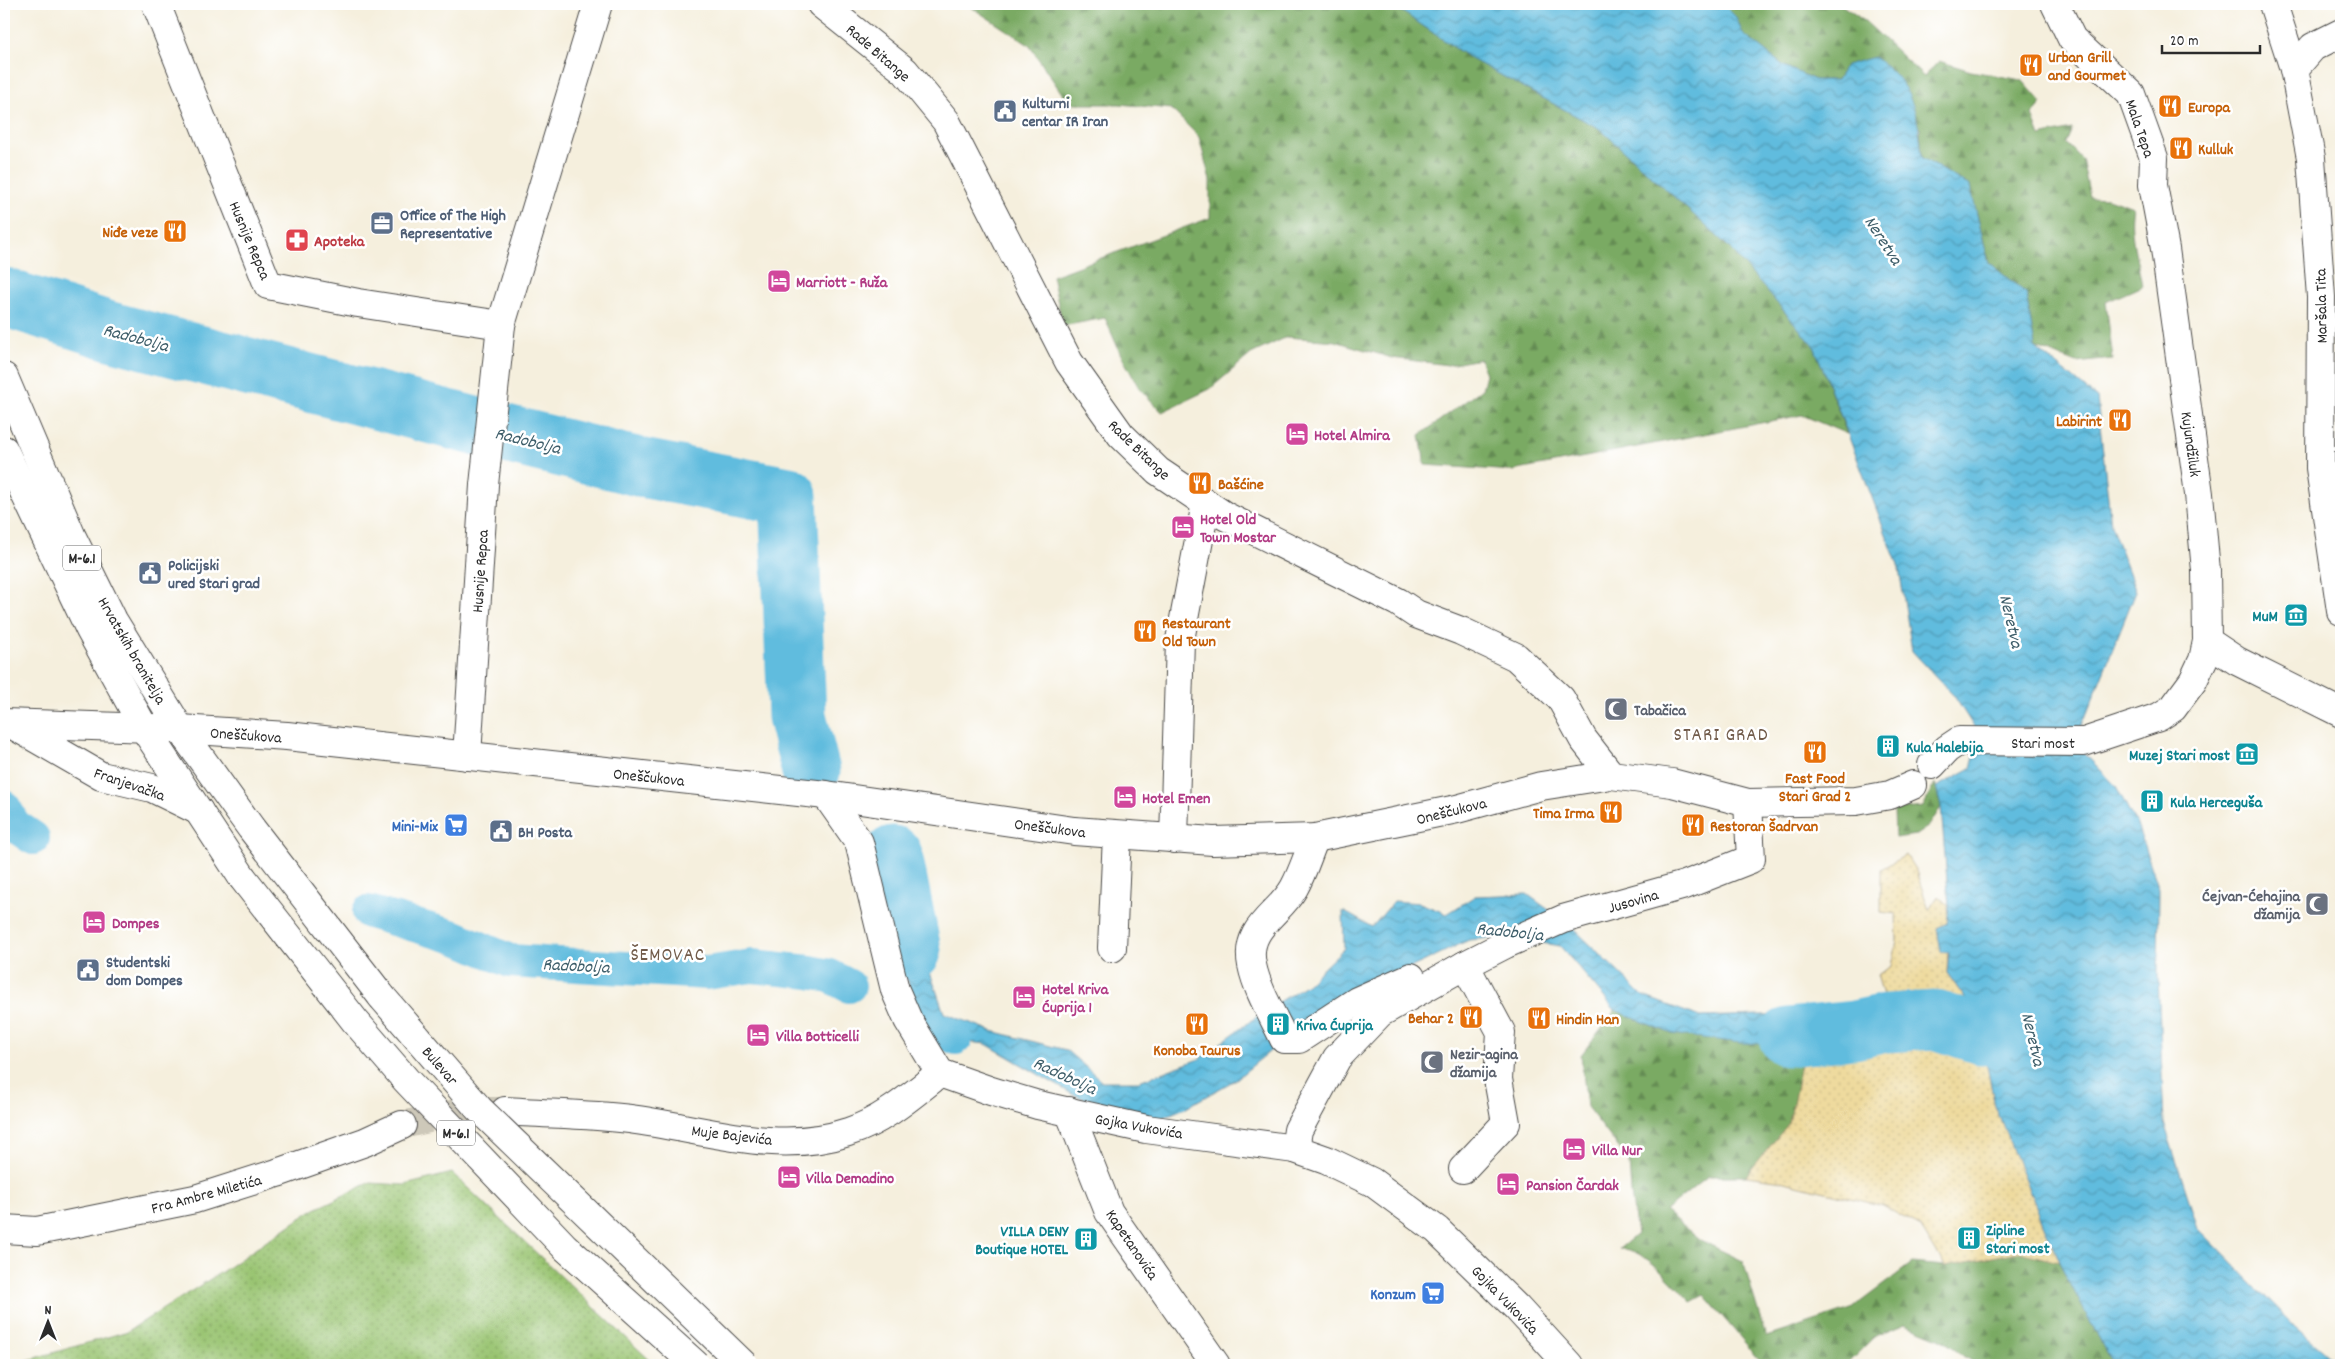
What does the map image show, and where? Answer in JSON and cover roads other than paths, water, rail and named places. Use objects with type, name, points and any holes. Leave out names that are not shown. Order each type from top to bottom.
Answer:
[{"type":"street","name":"Husnije Repca","points":[[156,4],[268,285],[358,303],[501,325]]},
{"type":"street","name":"Husnije Repca","points":[[467,756],[484,486],[501,325],[598,4]]},
{"type":"street","name":"Rade Bitange","points":[[821,4],[905,71],[946,121],[1069,362],[1121,435],[1158,471],[1225,516],[1398,602],[1416,614],[1461,632],[1516,658],[1561,699],[1583,739],[1611,775]]},
{"type":"street","name":"Mala Tepa","points":[[2055,4],[2072,39],[2131,94],[2154,158],[2153,185],[2165,249]]},
{"type":"street","name":"Maršala Tita","points":[[2273,4],[2294,69],[2311,158],[2321,297],[2320,468],[2341,611]]},
{"type":"street","points":[[2294,69],[2313,47],[2341,33]]},
{"type":"street","name":"Kujundžiluk","points":[[2158,718],[2173,708],[2193,681],[2203,660],[2208,641],[2206,571],[2199,494],[2165,249]]},
{"type":"street","name":"Hrvatskih branitelja","points":[[4,377],[72,537],[113,620],[180,729]]},
{"type":"street","name":"M-6.1","points":[[4,450],[90,630],[144,728],[242,877],[355,1021],[418,1094],[565,1248],[696,1365]]},
{"type":"street","points":[[1174,839],[1180,640],[1206,503]]},
{"type":"street","points":[[2208,641],[2238,661],[2341,713]]},
{"type":"street","name":"Stari most","points":[[1932,765],[1946,749],[1959,741],[2084,742],[2158,718]]},
{"type":"street","name":"Franjevačka","points":[[7,723],[180,729]]},
{"type":"street","name":"Franjevačka","points":[[7,723],[101,776],[152,788],[199,811]]},
{"type":"street","name":"Oneščukova","points":[[180,729],[287,736],[826,795],[1117,835],[1213,841],[1315,838],[1457,809],[1541,786],[1611,775],[1672,783],[1748,804],[1856,801],[1890,795],[1913,784]]},
{"type":"street","name":"Bulevar","points":[[180,729],[278,862],[382,996],[479,1109],[744,1365]]},
{"type":"street","points":[[826,795],[859,842],[895,990],[908,1020],[940,1073]]},
{"type":"street","name":"Jusovina","points":[[1295,1148],[1298,1130],[1337,1058],[1380,1013],[1455,970],[1506,944],[1563,919],[1685,885],[1751,859],[1748,804]]},
{"type":"street","points":[[1112,948],[1117,835]]},
{"type":"street","points":[[1315,838],[1294,889],[1268,917],[1252,940],[1251,964],[1260,988],[1284,1039],[1299,1039],[1357,1001],[1408,978],[1428,971],[1455,970],[1501,1032],[1498,1079],[1506,1123],[1463,1168]]},
{"type":"street","name":"Muje Bajevića","points":[[505,1111],[630,1119],[730,1137],[802,1142],[849,1132],[896,1108],[940,1073]]},
{"type":"street","name":"Gojka Vukovića","points":[[940,1073],[991,1091],[1146,1128],[1295,1148],[1372,1182],[1437,1230],[1518,1308],[1569,1365]]},
{"type":"street","name":"Kapetanovića","points":[[1069,1111],[1109,1212],[1216,1365]]},
{"type":"street","name":"Fra Ambre Miletića","points":[[4,1229],[37,1231],[195,1199],[333,1154],[402,1125]]},
{"type":"water","name":"Neretva","points":[[1391,4],[1723,4],[1736,17],[1743,34],[1784,66],[1815,80],[1837,80],[1846,65],[1874,57],[1897,77],[1905,89],[1916,114],[1922,158],[1970,186],[1989,263],[2026,293],[2035,347],[2097,398],[2111,525],[2136,591],[2081,728],[2085,754],[2116,786],[2138,828],[2159,889],[2158,977],[2164,1123],[2198,1228],[2296,1328],[2340,1365],[2115,1365],[2109,1358],[2059,1262],[1995,1106],[1981,1035],[1966,1024],[1969,1004],[1947,973],[1949,952],[1941,952],[1937,928],[1947,923],[1949,906],[1941,807],[1936,787],[1971,768],[1979,735],[1954,696],[1912,651],[1899,568],[1814,346],[1729,247],[1600,129],[1471,59]]},
{"type":"water","points":[[900,861],[918,937],[944,1013],[992,1031],[1066,1050],[1102,1081],[1139,1081],[1199,1059],[1256,1017],[1307,984],[1344,948],[1343,911],[1372,927],[1394,901],[1420,903],[1447,914],[1475,896],[1527,894],[1571,926],[1643,996],[1700,1017],[1788,1014],[1826,1025],[1868,1025],[1869,1032],[1827,1034],[1791,1044],[1740,1043],[1672,1034],[1615,1010],[1560,946],[1504,937],[1469,940],[1408,969],[1280,1043],[1235,1080],[1185,1108],[1159,1119],[1123,1114],[1072,1094],[986,1044],[949,1040],[910,995],[893,878]]},
{"type":"waterway","name":"Radobolja","points":[[4,297],[110,331],[490,430],[647,469],[788,496],[797,716],[811,771]]},
{"type":"waterway","name":"Radobolja","points":[[4,807],[14,825],[33,838]]},
{"type":"waterway","name":"Radobolja","points":[[893,855],[912,951]]},
{"type":"waterway","name":"Radobolja","points":[[369,912],[455,937],[510,961],[707,973],[752,966],[830,976],[849,986]]},
{"type":"waterway","name":"Radobolja","points":[[918,1020],[956,1038]]},
{"type":"waterway","name":"Radobolja","points":[[1788,1037],[1854,1030],[1886,1023],[1936,1020],[1981,1035],[2026,1021]]},
{"type":"tunnel","points":[[402,1125],[465,1111],[501,1111]]},
{"type":"place","name":"Urban Grill and Gourmet","points":[[2031,65]]},
{"type":"place","name":"Europa","points":[[2170,106]]},
{"type":"place","name":"Kulturni centar IR Iran","points":[[1005,111]]},
{"type":"place","name":"Kulluk","points":[[2181,148]]},
{"type":"place","name":"Office of The High Representative","points":[[382,223]]},
{"type":"place","name":"Niđe veze","points":[[175,231]]},
{"type":"place","name":"Apoteka","points":[[297,240]]},
{"type":"place","name":"Marriott - Ruža","points":[[779,281]]},
{"type":"place","name":"Labirint","points":[[2120,420]]},
{"type":"place","name":"Hotel Almira","points":[[1297,434]]},
{"type":"place","name":"Bašćine","points":[[1200,483]]},
{"type":"place","name":"Hotel Old Town Mostar","points":[[1183,527]]},
{"type":"place","name":"Policijski ured Stari grad","points":[[150,573]]},
{"type":"place","name":"MuM","points":[[2296,615]]},
{"type":"place","name":"Restaurant Old Town","points":[[1145,631]]},
{"type":"place","name":"Tabačica","points":[[1616,709]]},
{"type":"place","name":"Kula Halebija","points":[[1888,746]]},
{"type":"place","name":"Fast Food Stari Grad 2","points":[[1815,752]]},
{"type":"place","name":"Muzej Stari most","points":[[2247,754]]},
{"type":"place","name":"Hotel Emen","points":[[1125,797]]},
{"type":"place","name":"Kula Herceguša","points":[[2152,801]]},
{"type":"place","name":"Tima Irma","points":[[1611,812]]},
{"type":"place","name":"Mini-Mix","points":[[456,825]]},
{"type":"place","name":"Restoran Šadrvan","points":[[1693,825]]},
{"type":"place","name":"BH Posta","points":[[501,831]]},
{"type":"place","name":"Ćejvan-Ćehajina džamija","points":[[2317,904]]},
{"type":"place","name":"Dompes","points":[[94,922]]},
{"type":"place","name":"Studentski dom Dompes","points":[[88,970]]},
{"type":"place","name":"Hotel Kriva Ćuprija 1","points":[[1024,997]]},
{"type":"place","name":"Behar 2","points":[[1471,1017]]},
{"type":"place","name":"Hindin Han","points":[[1539,1018]]},
{"type":"place","name":"Konoba Taurus","points":[[1197,1024]]},
{"type":"place","name":"Kriva Ćuprija","points":[[1278,1024]]},
{"type":"place","name":"Villa Botticelli","points":[[758,1035]]},
{"type":"place","name":"Nezir-agina džamija","points":[[1432,1062]]},
{"type":"place","name":"Villa Nur","points":[[1574,1149]]},
{"type":"place","name":"Villa Demadino","points":[[789,1177]]},
{"type":"place","name":"Pansion Čardak","points":[[1508,1184]]},
{"type":"place","name":"Zipline Stari most","points":[[1969,1238]]},
{"type":"place","name":"VILLA DENY Boutique HOTEL","points":[[1086,1239]]},
{"type":"place","name":"Konzum","points":[[1433,1293]]},
{"type":"district","name":"STARI GRAD","points":[[1721,733]]},
{"type":"district","name":"ŠEMOVAC","points":[[668,953]]}]
